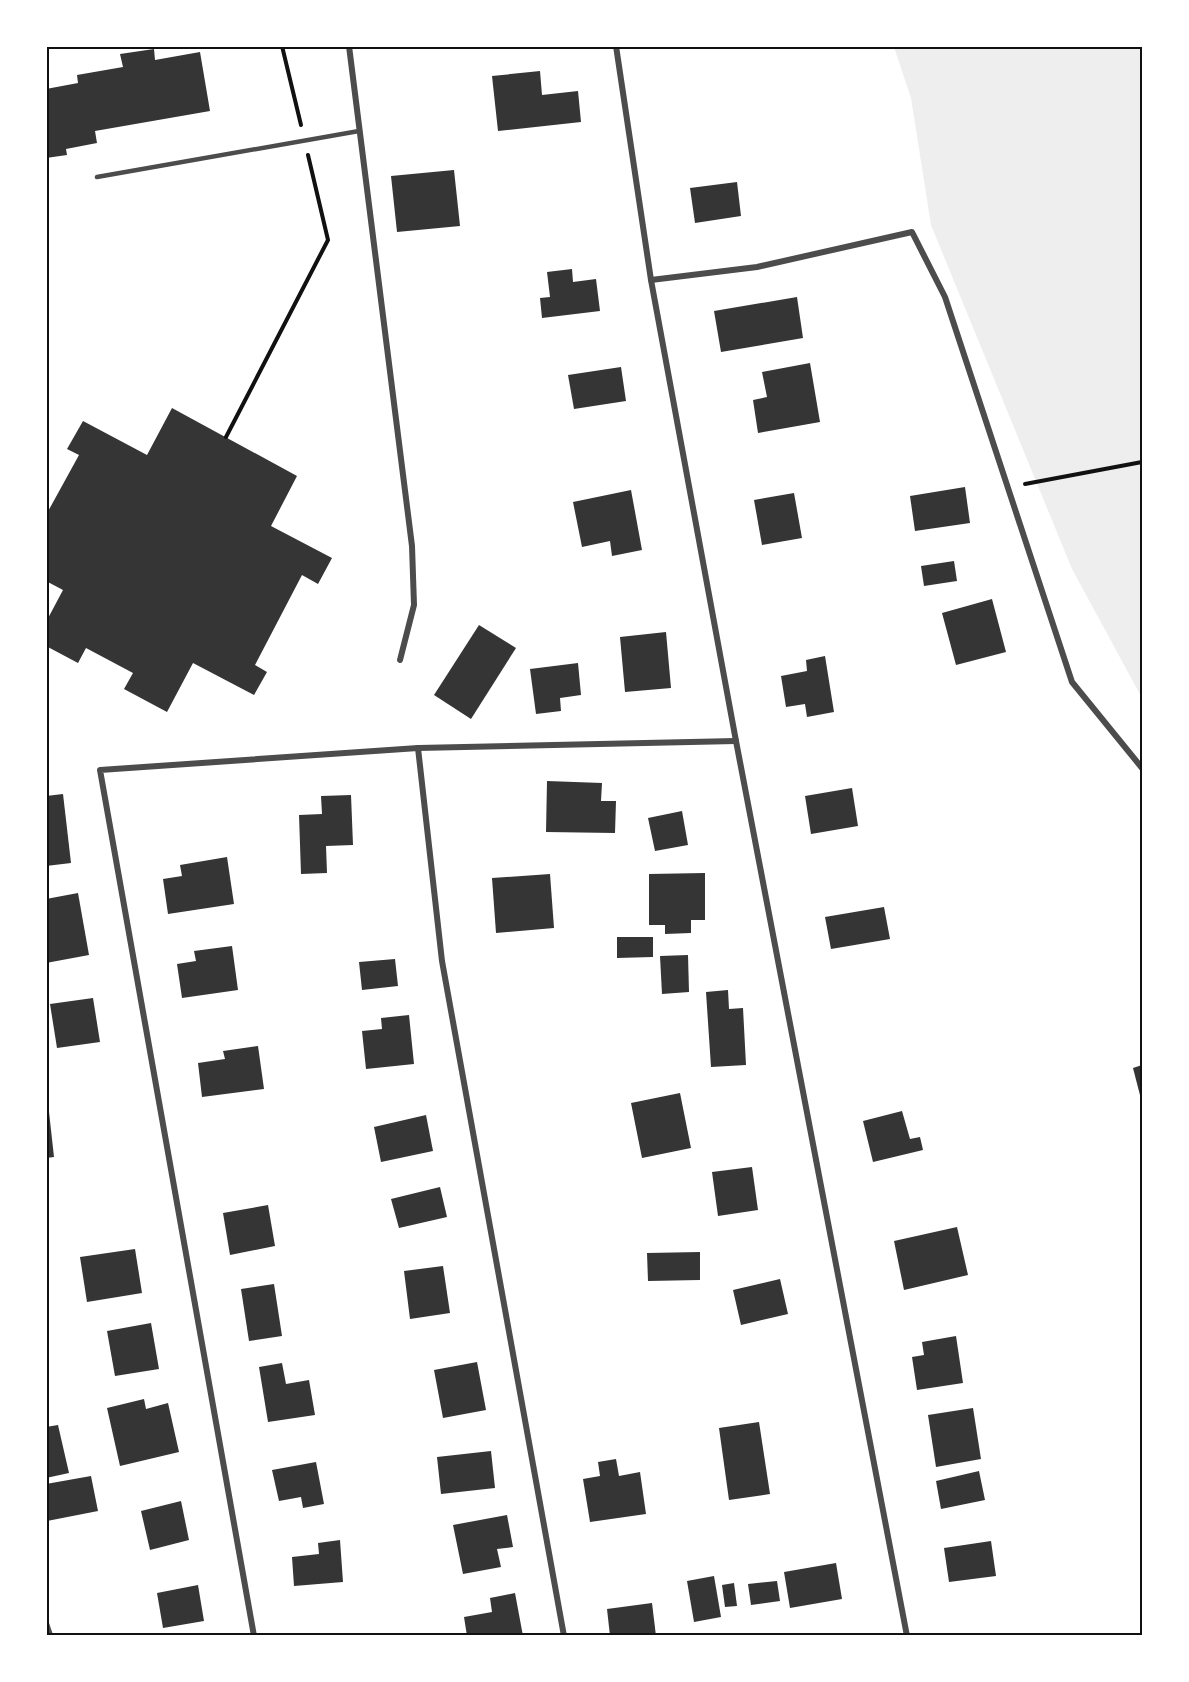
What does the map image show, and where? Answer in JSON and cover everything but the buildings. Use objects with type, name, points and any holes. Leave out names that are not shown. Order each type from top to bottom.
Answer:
[{"type":"street","points":[[349,46],[412,546],[414,604],[400,660]]},
{"type":"street","points":[[616,46],[651,280],[736,741],[907,1635]]},
{"type":"street","points":[[651,280],[757,267],[912,232],[945,297],[1072,682],[1143,768]]},
{"type":"street","points":[[254,1635],[100,770],[418,748],[736,741]]},
{"type":"street","points":[[418,748],[442,961],[564,1635]]},
{"type":"lane","points":[[97,177],[359,131]]},
{"type":"lane","points":[[46,1620],[51,1635]]},
{"type":"path","points":[[226,437],[328,240],[282,46]]},
{"type":"path","points":[[1008,488],[1143,462]]},
{"type":"shaded area","points":[[894,47],[1142,47],[1142,698],[1072,569],[931,225],[911,98]]}]
